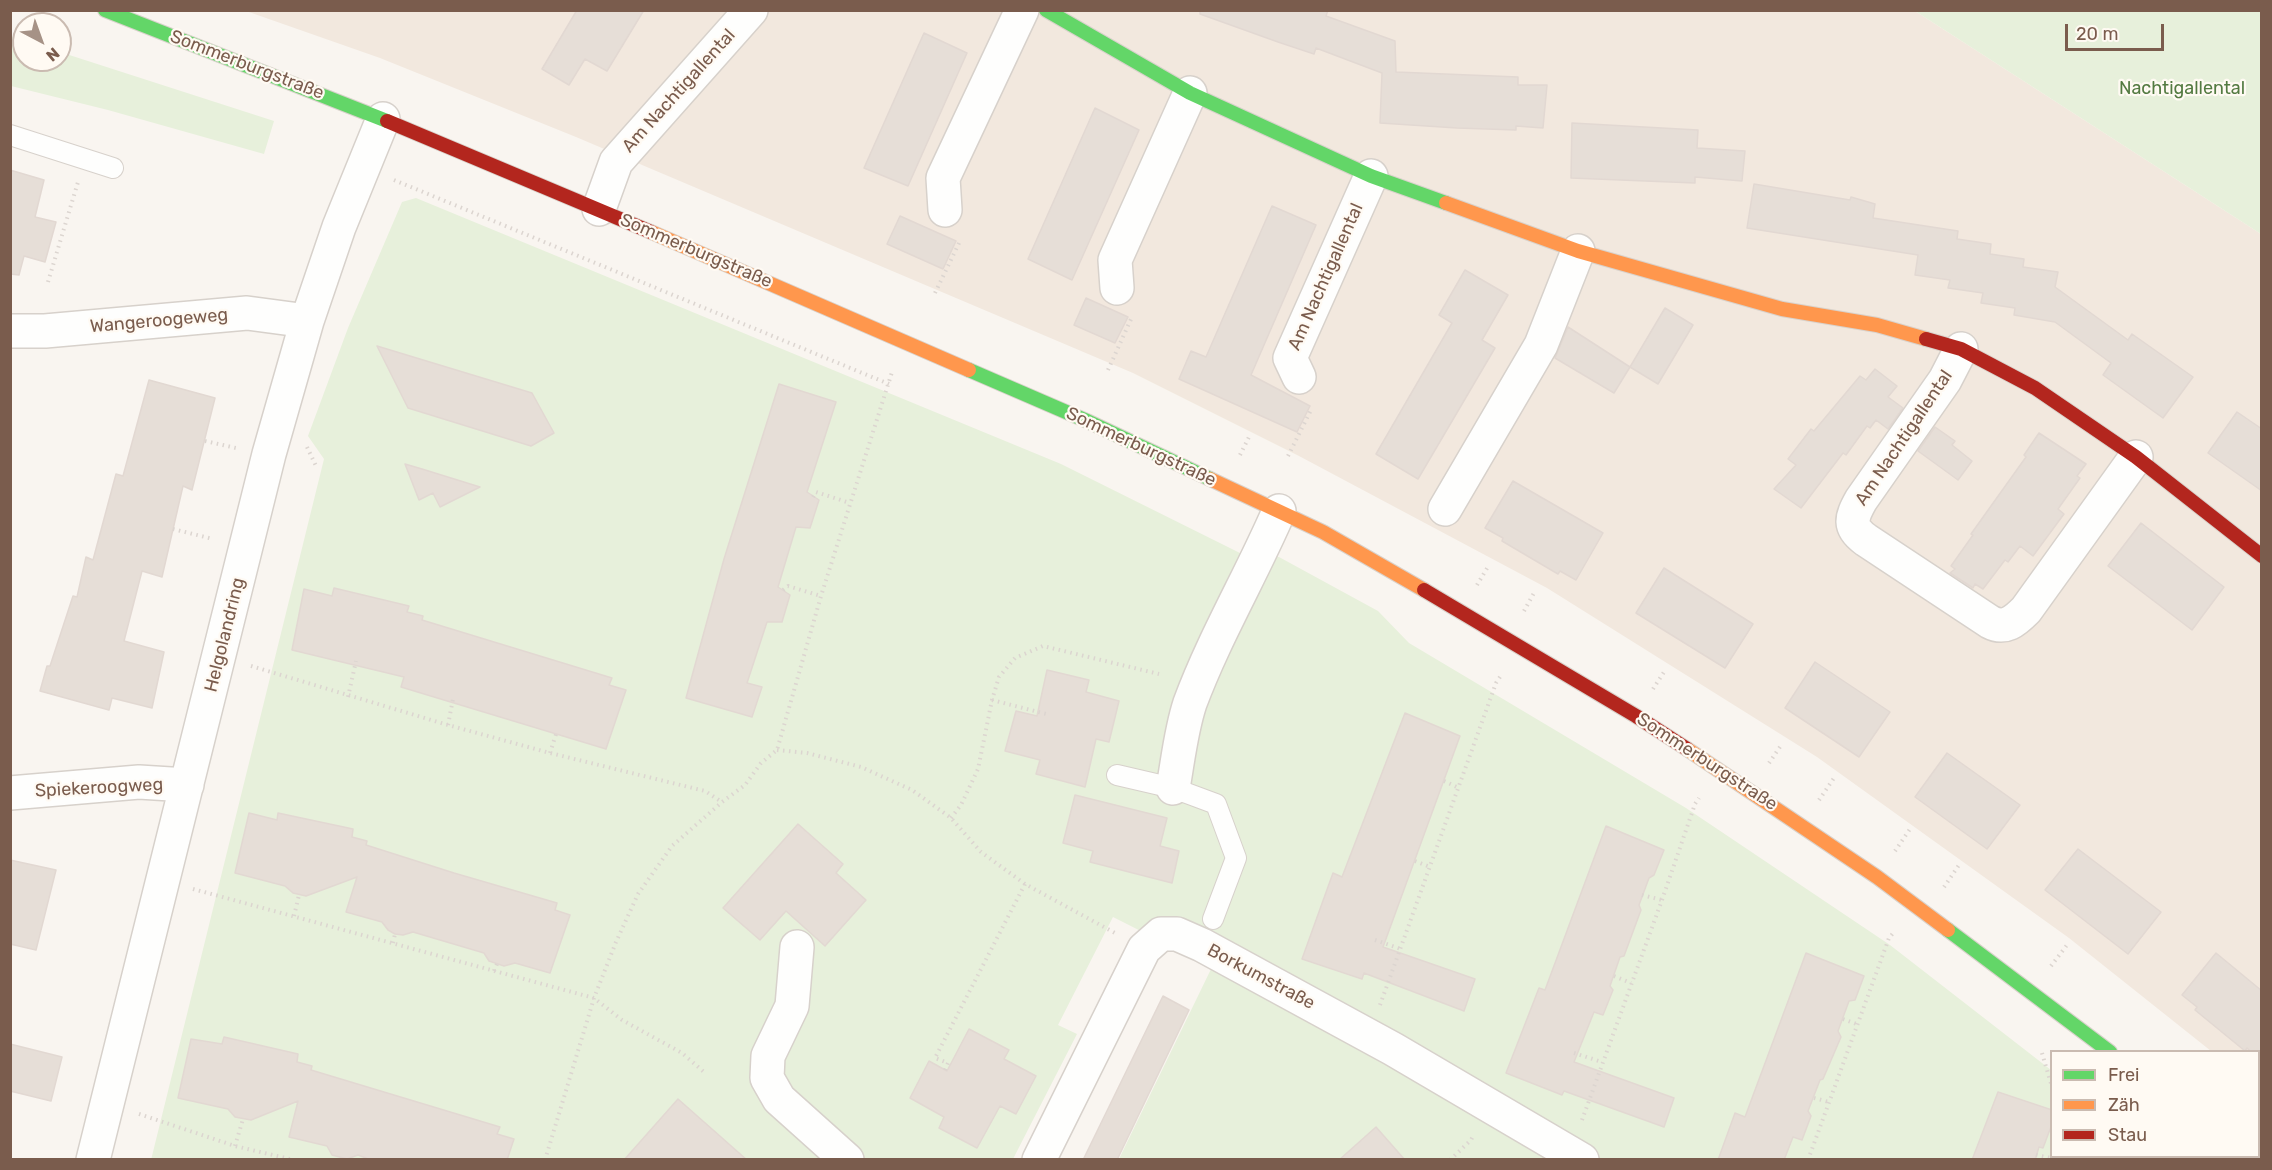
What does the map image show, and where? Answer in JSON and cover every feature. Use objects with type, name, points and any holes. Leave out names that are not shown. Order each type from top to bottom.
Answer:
[{"type":"street","name":"Sommerburgstraße","points":[[105,10],[383,119],[599,209],[1088,421],[1332,537],[1519,645],[1636,716],[1717,769],[1915,905],[2107,1050]]},
{"type":"street","name":"Am Nachtigallental","points":[[599,209],[616,162],[751,10]]},
{"type":"street","points":[[945,210],[943,178],[1022,10]]},
{"type":"street","name":"Am Nachtigallental","points":[[1046,10],[1190,93],[1371,176],[1578,251],[1782,309],[1877,325],[1961,348],[2035,388],[2136,456],[2262,555]]},
{"type":"street","points":[[1117,288],[1115,260],[1190,93]]},
{"type":"street","name":"Helgolandring","points":[[93,1160],[269,454],[307,321],[339,228],[383,119]]},
{"type":"street","name":"Am Nachtigallental","points":[[1299,377],[1290,358],[1371,176]]},
{"type":"street","points":[[1445,510],[1541,345],[1578,251]]},
{"type":"street","name":"Wangeroogeweg","points":[[10,331],[45,331],[247,313],[307,321]]},
{"type":"street","name":"Am Nachtigallental","points":[[1961,348],[1945,380],[1861,500],[1853,514],[1853,525],[1856,533],[1990,622],[1996,625],[2006,625],[2026,610],[2136,456]]},
{"type":"street","points":[[1173,788],[1189,705],[1222,626],[1265,544],[1279,511]]},
{"type":"street","name":"Spiekeroogweg","points":[[10,793],[139,782],[187,785]]},
{"type":"street","name":"Borkumstraße","points":[[1144,949],[1161,934],[1178,934],[1370,1036],[1576,1156]]},
{"type":"street","points":[[797,947],[792,1006],[768,1056],[767,1078],[779,1098],[848,1160]]},
{"type":"street","points":[[1039,1160],[1144,949]]},
{"type":"lane","points":[[10,135],[113,168]]},
{"type":"lane","points":[[1117,774],[1173,788],[1216,804],[1236,858],[1214,919]]},
{"type":"path","points":[[362,167],[889,384]]},
{"type":"path","points":[[48,282],[79,179]]},
{"type":"path","points":[[935,293],[962,240],[945,210]]},
{"type":"path","points":[[1108,370],[1133,315],[1117,288]]},
{"type":"path","points":[[545,1160],[594,998],[638,894],[672,846],[745,785],[761,763],[777,750],[821,596],[902,340]]},
{"type":"path","points":[[1288,456],[1312,406],[1299,377]]},
{"type":"path","points":[[1238,459],[1249,437]]},
{"type":"path","points":[[813,496],[816,492],[850,503]]},
{"type":"path","points":[[173,529],[247,548]]},
{"type":"path","points":[[783,590],[788,586],[821,596]]},
{"type":"path","points":[[1370,1036],[1496,683],[1519,645]]},
{"type":"path","points":[[951,818],[961,805],[978,769],[999,677],[1015,658],[1044,646],[1159,674]]},
{"type":"path","points":[[219,657],[348,697],[550,753],[705,790],[722,802]]},
{"type":"path","points":[[348,697],[356,661]]},
{"type":"path","points":[[448,725],[453,699]]},
{"type":"path","points":[[992,700],[1050,715]]},
{"type":"path","points":[[550,753],[556,730]]},
{"type":"path","points":[[777,750],[807,753],[861,767],[912,790],[951,818],[981,852],[1024,884],[1144,949]]},
{"type":"path","points":[[1576,1156],[1602,1062],[1695,804],[1717,769]]},
{"type":"path","points":[[1444,781],[1459,788]]},
{"type":"path","points":[[1415,861],[1430,867]]},
{"type":"path","points":[[163,880],[594,998],[622,1020],[682,1053],[704,1072]]},
{"type":"path","points":[[945,1070],[948,1064],[935,1058],[1024,884]]},
{"type":"path","points":[[294,916],[299,895]]},
{"type":"path","points":[[1642,895],[1662,900]]},
{"type":"path","points":[[1808,1160],[1889,938],[1915,905]]},
{"type":"path","points":[[393,943],[395,934]]},
{"type":"path","points":[[1375,940],[1401,948]]},
{"type":"path","points":[[494,971],[497,964]]},
{"type":"path","points":[[1614,976],[1631,983]]},
{"type":"path","points":[[1843,1019],[1858,1025]]},
{"type":"path","points":[[1574,1053],[1602,1062]]},
{"type":"path","points":[[2042,1053],[2050,1080]]},
{"type":"path","points":[[1814,1098],[1829,1102]]},
{"type":"path","points":[[106,1107],[150,1116],[235,1146],[294,1160]]},
{"type":"path","points":[[235,1146],[243,1119]]},
{"type":"path","points":[[2036,1155],[2050,1158]]},
{"type":"shaded area","points":[[246,11],[1915,11],[2261,234],[2261,1094],[2260,1050],[2210,1050],[2069,938],[1817,757],[1547,588],[1299,456],[1133,373],[576,137],[380,58]]},
{"type":"green space","name":"Nachtigallental","points":[[1915,11],[2261,11],[2261,234]]},
{"type":"green space","points":[[10,36],[12,37],[12,72],[72,72],[72,56],[274,121],[264,154],[108,110],[11,86]]},
{"type":"green space","points":[[416,198],[1061,464],[1242,554],[1279,557],[1378,611],[1409,643],[1686,808],[1890,945],[2050,1069],[2050,1158],[2162,1159],[1119,1159],[1212,967],[1113,917],[1058,1025],[1077,1034],[1013,1159],[151,1160],[324,459],[308,436],[348,328],[402,202]]},
{"type":"building","points":[[577,10],[644,10],[607,71],[585,59],[569,85],[542,69]]},
{"type":"building","points":[[1200,10],[1328,10],[1326,16],[1395,41],[1396,72],[1518,77],[1518,85],[1547,85],[1543,128],[1516,126],[1516,130],[1380,123],[1382,73],[1316,48],[1314,54],[1278,42],[1200,14]]},
{"type":"building","points":[[924,33],[967,53],[908,186],[864,168]]},
{"type":"building","points":[[1095,108],[1139,130],[1072,280],[1028,259]]},
{"type":"building","points":[[1572,123],[1698,130],[1697,148],[1745,151],[1742,181],[1695,177],[1695,183],[1571,178]]},
{"type":"building","points":[[10,170],[44,180],[35,217],[56,222],[45,262],[24,256],[19,275],[10,274]]},
{"type":"building","points":[[1754,184],[1850,200],[1851,197],[1875,204],[1873,218],[1958,231],[1957,239],[1991,244],[1990,254],[2024,259],[2023,267],[2058,272],[2055,287],[2128,340],[2132,334],[2193,377],[2163,418],[2103,375],[2111,363],[2055,322],[2014,315],[2015,308],[1981,303],[1983,293],[1948,288],[1950,280],[1915,275],[1918,255],[1747,228]]},
{"type":"building","points":[[1272,206],[1316,225],[1251,375],[1310,406],[1297,432],[1179,379],[1191,351],[1206,357]]},
{"type":"building","points":[[900,216],[956,241],[943,269],[887,244]]},
{"type":"building","points":[[1465,270],[1508,295],[1482,340],[1495,348],[1418,479],[1376,454],[1452,323],[1439,315]]},
{"type":"building","points":[[1086,298],[1128,317],[1115,343],[1074,325]]},
{"type":"building","points":[[1665,308],[1693,325],[1658,384],[1630,367]]},
{"type":"building","points":[[1568,327],[1630,367],[1614,393],[1555,358]]},
{"type":"building","points":[[377,346],[532,393],[554,433],[531,446],[408,408]]},
{"type":"building","points":[[1875,369],[1897,386],[1888,397],[1903,408],[1888,429],[1876,420],[1870,428],[1867,426],[1846,455],[1843,453],[1801,508],[1774,489],[1796,465],[1788,459],[1811,429],[1814,431],[1860,376],[1866,380]]},
{"type":"building","points":[[149,380],[215,398],[192,490],[183,486],[162,577],[142,571],[124,641],[164,652],[152,708],[112,698],[109,710],[40,691],[73,596],[77,597],[86,557],[93,560],[116,474],[123,476]]},
{"type":"building","points":[[779,384],[836,402],[807,492],[819,500],[810,528],[796,527],[778,587],[790,595],[782,622],[767,622],[747,683],[762,687],[752,717],[686,698],[724,559]]},
{"type":"building","points":[[2237,412],[2262,429],[2262,491],[2208,453]]},
{"type":"building","points":[[1935,427],[1955,441],[1952,445],[1972,461],[1958,480],[1918,451]]},
{"type":"building","points":[[2039,433],[2086,464],[2077,476],[2080,478],[2058,509],[2064,514],[2033,556],[2020,546],[2008,562],[2005,560],[1983,589],[1975,584],[1973,588],[1950,573],[1955,569],[1951,566],[2026,457],[2024,455]]},
{"type":"building","points":[[405,464],[480,487],[440,507],[433,493],[419,500]]},
{"type":"building","points":[[1513,481],[1603,533],[1576,580],[1560,571],[1558,574],[1502,541],[1503,538],[1485,528]]},
{"type":"building","points":[[2141,523],[2224,587],[2192,630],[2108,566]]},
{"type":"building","points":[[1664,568],[1753,624],[1725,668],[1636,613]]},
{"type":"building","points":[[334,588],[409,606],[407,612],[423,616],[422,620],[612,678],[609,685],[626,690],[606,749],[401,687],[404,677],[292,650],[304,589],[332,596]]},
{"type":"building","points":[[1815,662],[1890,712],[1859,757],[1785,708]]},
{"type":"building","points":[[1047,670],[1089,680],[1086,692],[1119,701],[1109,742],[1096,739],[1085,787],[1036,774],[1040,760],[1005,751],[1016,711],[1037,716]]},
{"type":"building","points":[[1405,713],[1460,736],[1383,947],[1475,979],[1464,1011],[1364,973],[1362,979],[1302,959],[1333,873],[1342,877]]},
{"type":"building","points":[[1947,753],[2020,805],[1987,849],[1915,797]]},
{"type":"building","points":[[1075,795],[1167,818],[1160,846],[1179,851],[1172,883],[1090,862],[1093,851],[1063,843]]},
{"type":"building","points":[[249,813],[277,820],[278,813],[353,829],[352,837],[367,841],[366,845],[557,903],[555,910],[570,915],[550,973],[515,963],[504,966],[489,961],[484,953],[413,932],[403,935],[395,934],[388,930],[382,922],[346,912],[357,877],[306,896],[293,893],[285,886],[235,873]]},
{"type":"building","points":[[798,824],[843,864],[836,873],[866,900],[825,946],[786,911],[760,940],[723,908]]},
{"type":"building","points":[[1606,826],[1664,850],[1654,875],[1649,878],[1639,905],[1641,910],[1624,956],[1620,957],[1610,986],[1613,990],[1603,1015],[1594,1012],[1574,1062],[1674,1098],[1664,1127],[1564,1091],[1562,1095],[1506,1073],[1539,988],[1545,990]]},
{"type":"building","points":[[2078,849],[2161,912],[2128,954],[2045,890]]},
{"type":"building","points":[[10,860],[56,870],[36,950],[10,944]]},
{"type":"building","points":[[1806,953],[1864,976],[1855,1000],[1849,1001],[1838,1031],[1841,1037],[1808,1111],[1811,1116],[1802,1140],[1793,1137],[1784,1160],[1718,1160],[1735,1113],[1745,1117]]},
{"type":"building","points":[[2216,953],[2262,991],[2262,1060],[2260,1050],[2247,1048],[2244,1050],[2195,1010],[2197,1007],[2182,995]]},
{"type":"building","points":[[1163,996],[1189,1010],[1117,1160],[1083,1160]]},
{"type":"building","points":[[969,1029],[1009,1050],[1004,1059],[1036,1076],[1016,1114],[1000,1106],[977,1148],[939,1128],[944,1117],[910,1098],[929,1061],[947,1071]]},
{"type":"building","points":[[224,1037],[298,1054],[297,1062],[312,1066],[311,1070],[500,1127],[497,1134],[514,1139],[507,1160],[371,1160],[358,1155],[347,1159],[332,1155],[327,1146],[289,1137],[298,1101],[251,1120],[235,1117],[228,1109],[178,1098],[191,1039],[222,1044]]},
{"type":"building","points":[[10,1044],[62,1057],[51,1101],[10,1091]]},
{"type":"building","points":[[1998,1092],[2050,1109],[2050,1129],[2043,1148],[2039,1147],[2035,1160],[1972,1160]]},
{"type":"building","points":[[678,1099],[747,1160],[624,1160]]},
{"type":"building","points":[[1376,1127],[1405,1160],[1339,1160]]},
{"type":"traffic: fast","points":[[105,10],[387,121]]},
{"type":"traffic: fast","points":[[1046,10],[1190,93],[1371,176],[1446,203]]},
{"type":"traffic: fast","points":[[969,370],[1087,421],[1210,479]]},
{"type":"traffic: fast","points":[[1948,930],[2107,1050]]},
{"type":"traffic: slow","points":[[1446,203],[1578,251],[1782,309],[1877,325],[1926,339]]},
{"type":"traffic: slow","points":[[651,232],[969,370]]},
{"type":"traffic: slow","points":[[1210,479],[1323,532],[1424,590]]},
{"type":"traffic: slow","points":[[1687,749],[1877,877],[1948,930]]},
{"type":"traffic: jam","points":[[387,121],[651,232]]},
{"type":"traffic: jam","points":[[1926,339],[1961,349],[2035,388],[2136,457],[2262,556]]},
{"type":"traffic: jam","points":[[1424,590],[1636,716],[1687,749]]}]
